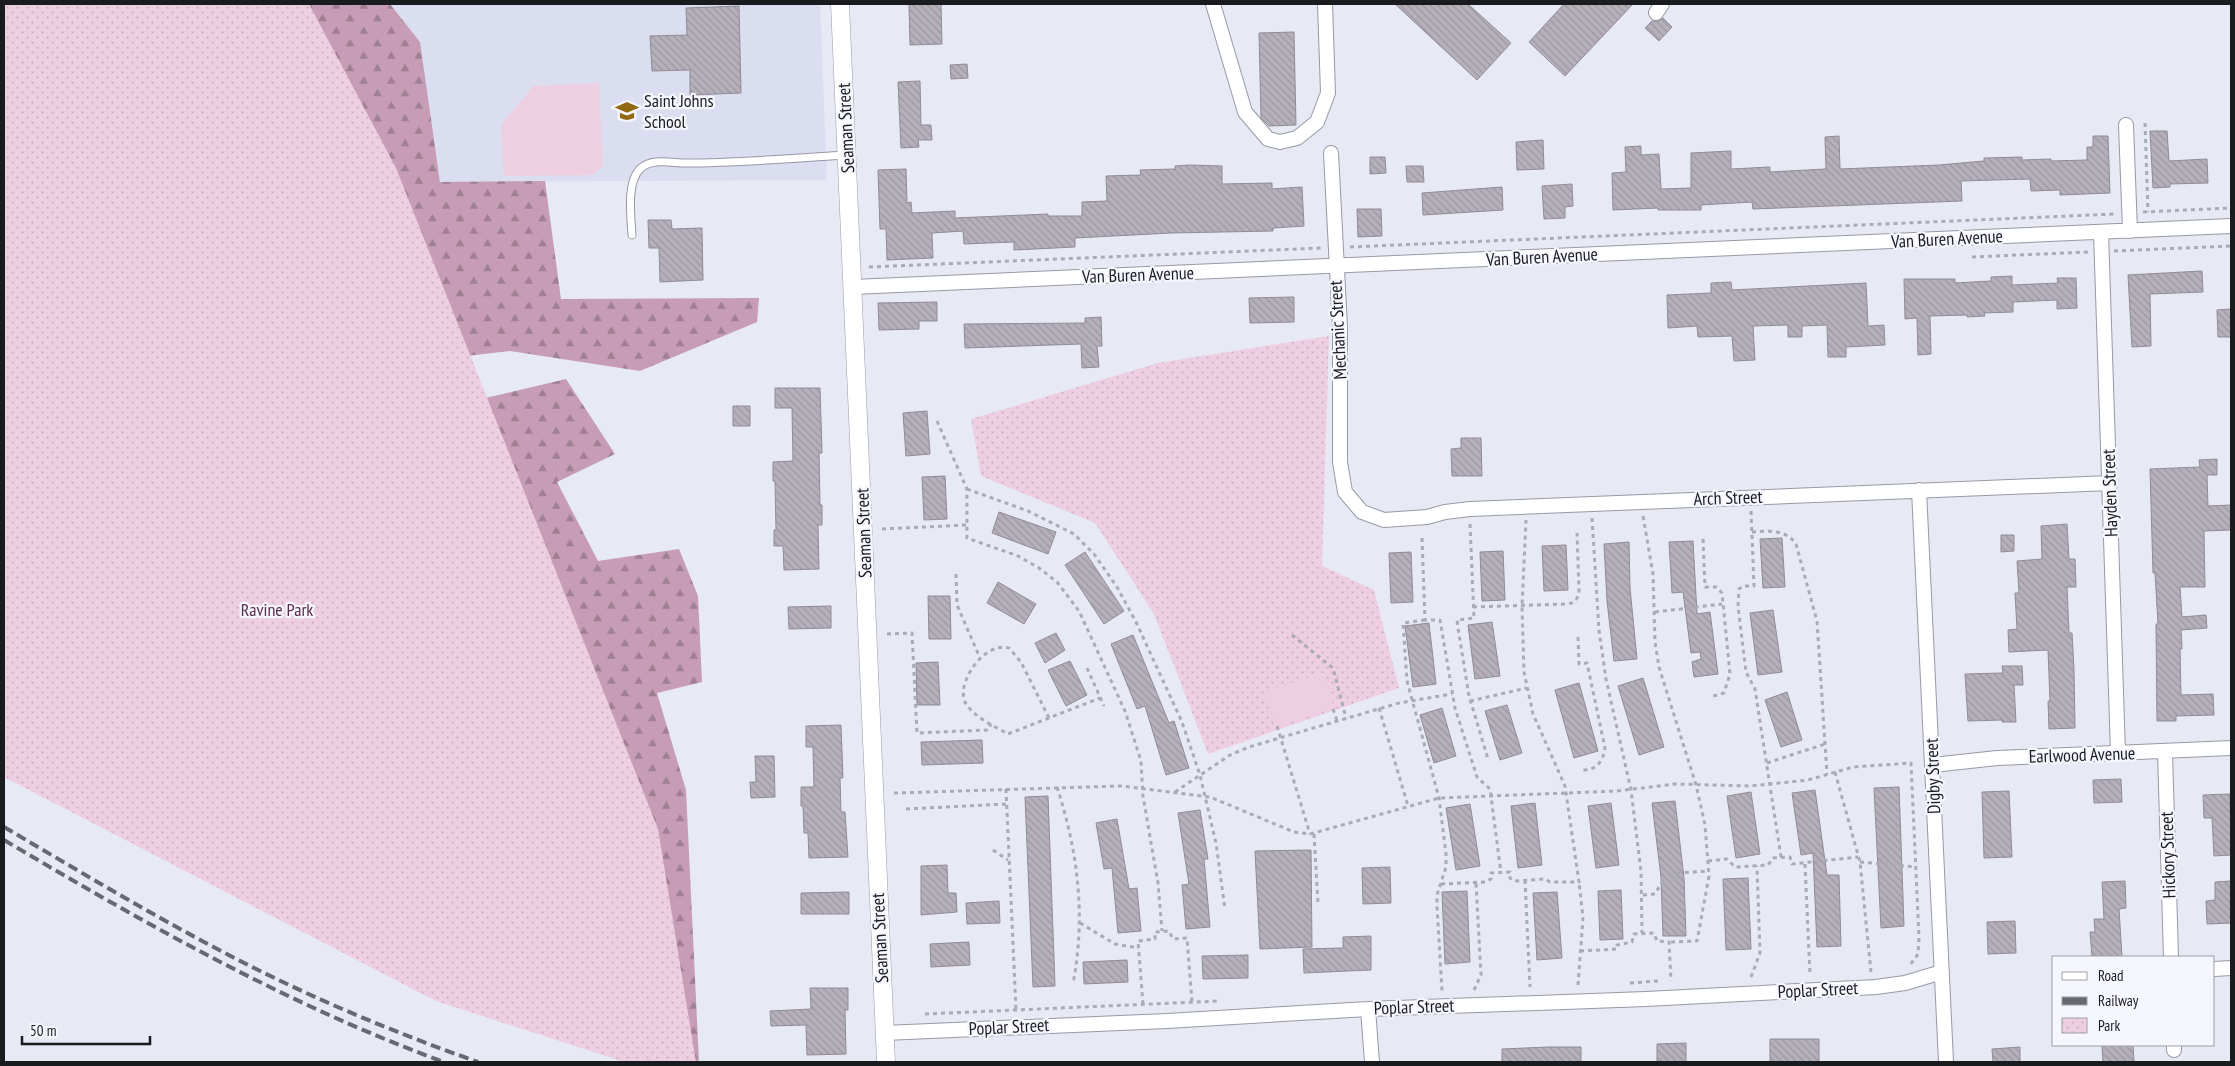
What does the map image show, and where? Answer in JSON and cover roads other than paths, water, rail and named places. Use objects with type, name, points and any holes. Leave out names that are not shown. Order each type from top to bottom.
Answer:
[{"type":"street","name":"Seaman Street","points":[[840,4],[886,1062]]},
{"type":"street","points":[[1213,4],[1245,112],[1268,139],[1280,142],[1297,138],[1317,122],[1328,93],[1325,4]]},
{"type":"street","points":[[2126,125],[2130,230]]},
{"type":"street","name":"Mechanic Street","points":[[1330,153],[1340,327],[1340,462],[1345,492],[1353,504]]},
{"type":"street","name":"Van Buren Avenue","points":[[853,287],[2231,226]]},
{"type":"street","name":"Hayden Street","points":[[2101,232],[2118,754]]},
{"type":"street","name":"Arch Street","points":[[1353,504],[1362,512],[1374,517],[1397,520],[1427,517],[1445,512],[1470,509],[2110,483]]},
{"type":"street","name":"Digby Street","points":[[1919,490],[1946,1062]]},
{"type":"street","name":"Earlwood Avenue","points":[[1932,765],[1997,758],[2231,748]]},
{"type":"street","name":"Hickory Street","points":[[2165,752],[2171,956]]},
{"type":"street","points":[[2215,969],[2231,968]]},
{"type":"street","name":"Poplar Street","points":[[884,1033],[1168,1020],[1368,1008],[1656,998],[1876,987],[1905,983],[1942,972]]},
{"type":"street","points":[[1368,1008],[1372,1062]]},
{"type":"lane","points":[[632,235],[630,205],[634,177],[641,168],[651,163],[696,163],[847,155]]},
{"type":"railway","points":[[4,827],[143,908],[249,965],[357,1015],[478,1062]]},
{"type":"railway","points":[[4,840],[164,932],[274,989],[386,1040],[444,1062]]},
{"type":"place","name":"Saint Johns School","points":[[627,111]]},
{"type":"park label","name":"Ravine Park","points":[[277,610]]}]
